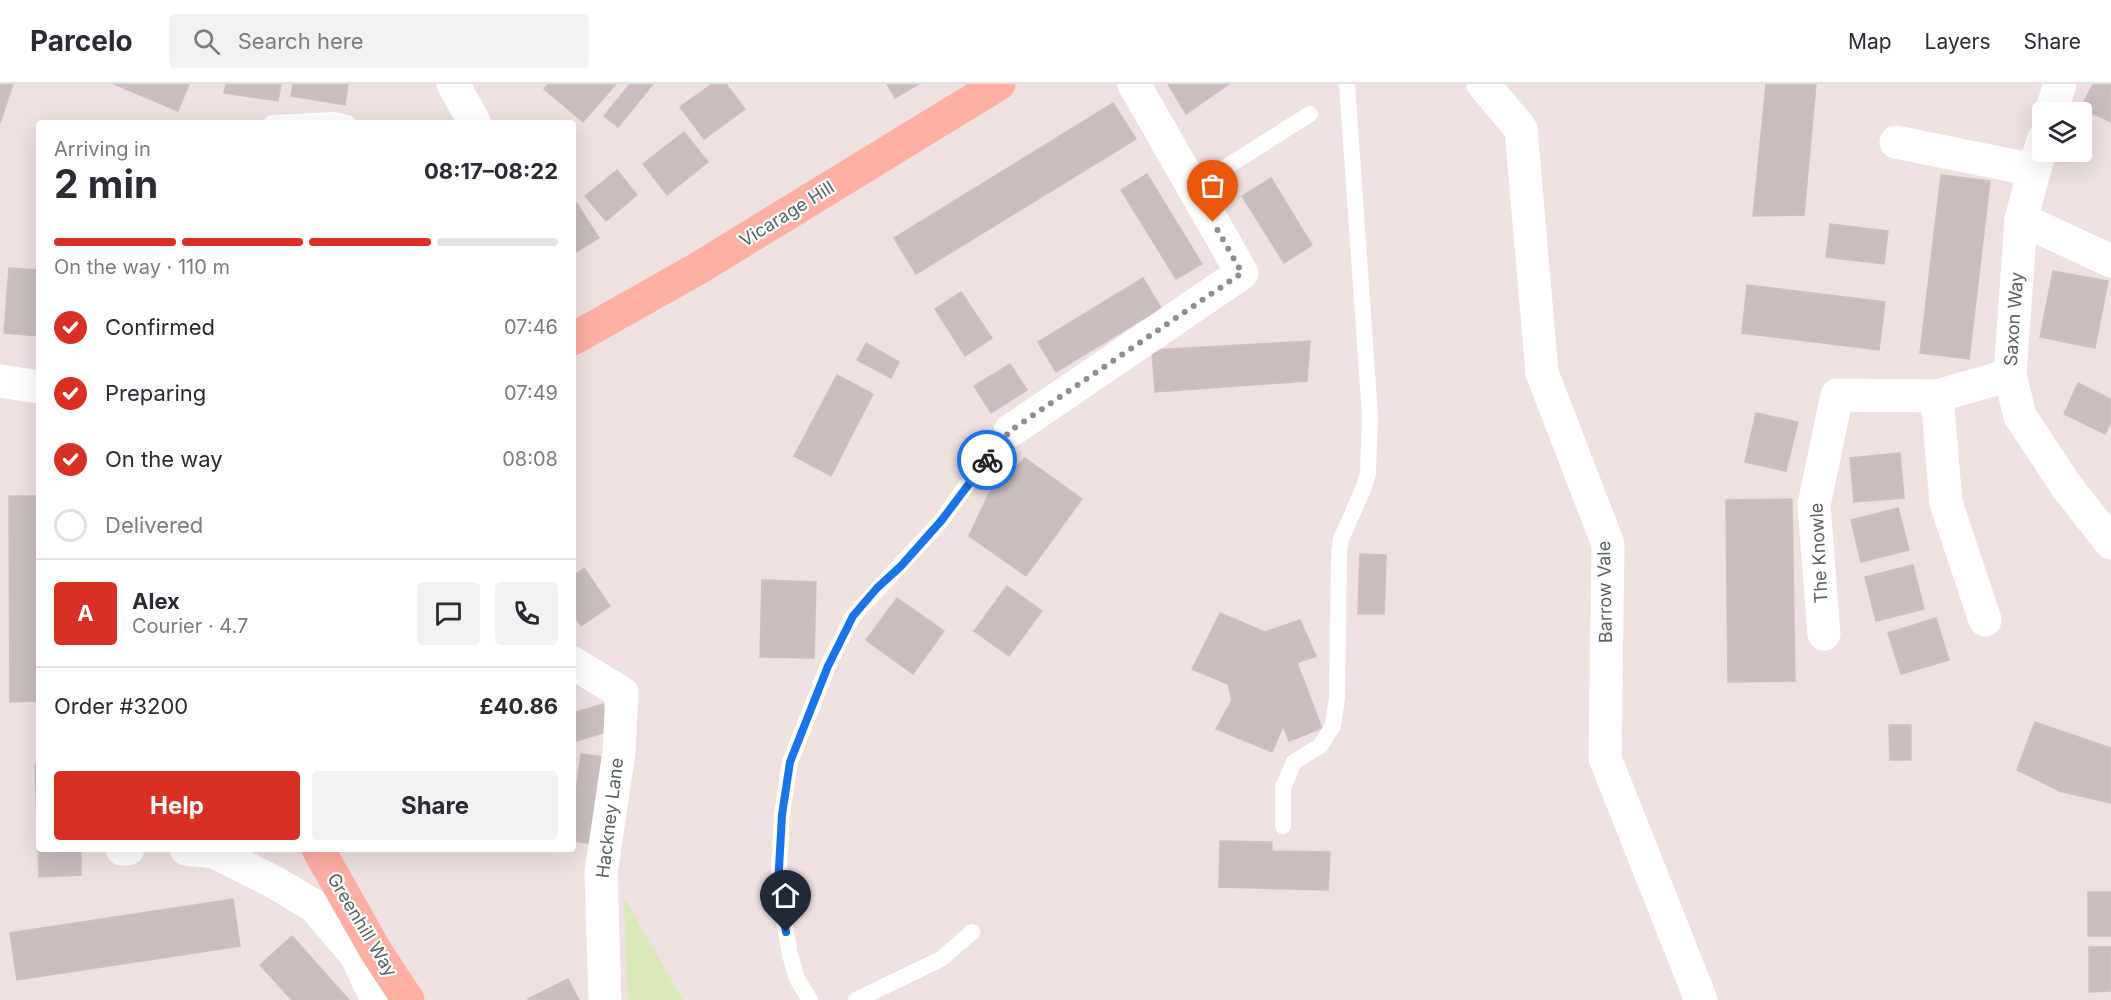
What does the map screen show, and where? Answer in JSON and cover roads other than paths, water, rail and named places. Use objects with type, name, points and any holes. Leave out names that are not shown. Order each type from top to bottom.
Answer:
[{"type":"main road","name":"Vicarage Hill","points":[[576,337],[697,269],[999,84]]},
{"type":"main road","name":"Greenhill Way","points":[[320,852],[377,953],[408,1000]]},
{"type":"street","points":[[453,84],[473,120]]},
{"type":"street","points":[[1010,431],[1242,273],[1134,84]]},
{"type":"street","name":"Barrow Vale","points":[[1483,84],[1521,129],[1542,373],[1608,543],[1605,759],[1701,1000]]},
{"type":"street","points":[[2054,102],[2060,84]]},
{"type":"street","points":[[1896,142],[2032,154]]},
{"type":"street","name":"Saxon Way","points":[[2036,162],[2021,219],[2010,375],[2020,416],[2067,487],[2111,543]]},
{"type":"street","points":[[2021,219],[2111,261]]},
{"type":"street","name":"The Knowle","points":[[1824,634],[1814,505],[1837,395],[1937,396],[2010,375]]},
{"type":"street","points":[[0,381],[36,387]]},
{"type":"street","points":[[1937,396],[1946,503],[1985,620]]},
{"type":"street","name":"Hackney Lane","points":[[576,665],[622,693],[619,752],[600,873],[605,1000]]},
{"type":"street","points":[[214,852],[274,882],[314,906],[356,955],[376,1000]]},
{"type":"lane","points":[[1283,826],[1283,787],[1294,762],[1320,746],[1333,726],[1337,698],[1339,552],[1341,538],[1368,473],[1370,416],[1347,84]]},
{"type":"lane","points":[[1193,188],[1310,114]]},
{"type":"lane","points":[[810,1000],[797,979],[790,955],[778,886],[782,815],[790,762],[828,666],[853,616],[941,521],[1010,431]]},
{"type":"lane","points":[[856,1000],[941,959],[972,932]]}]
